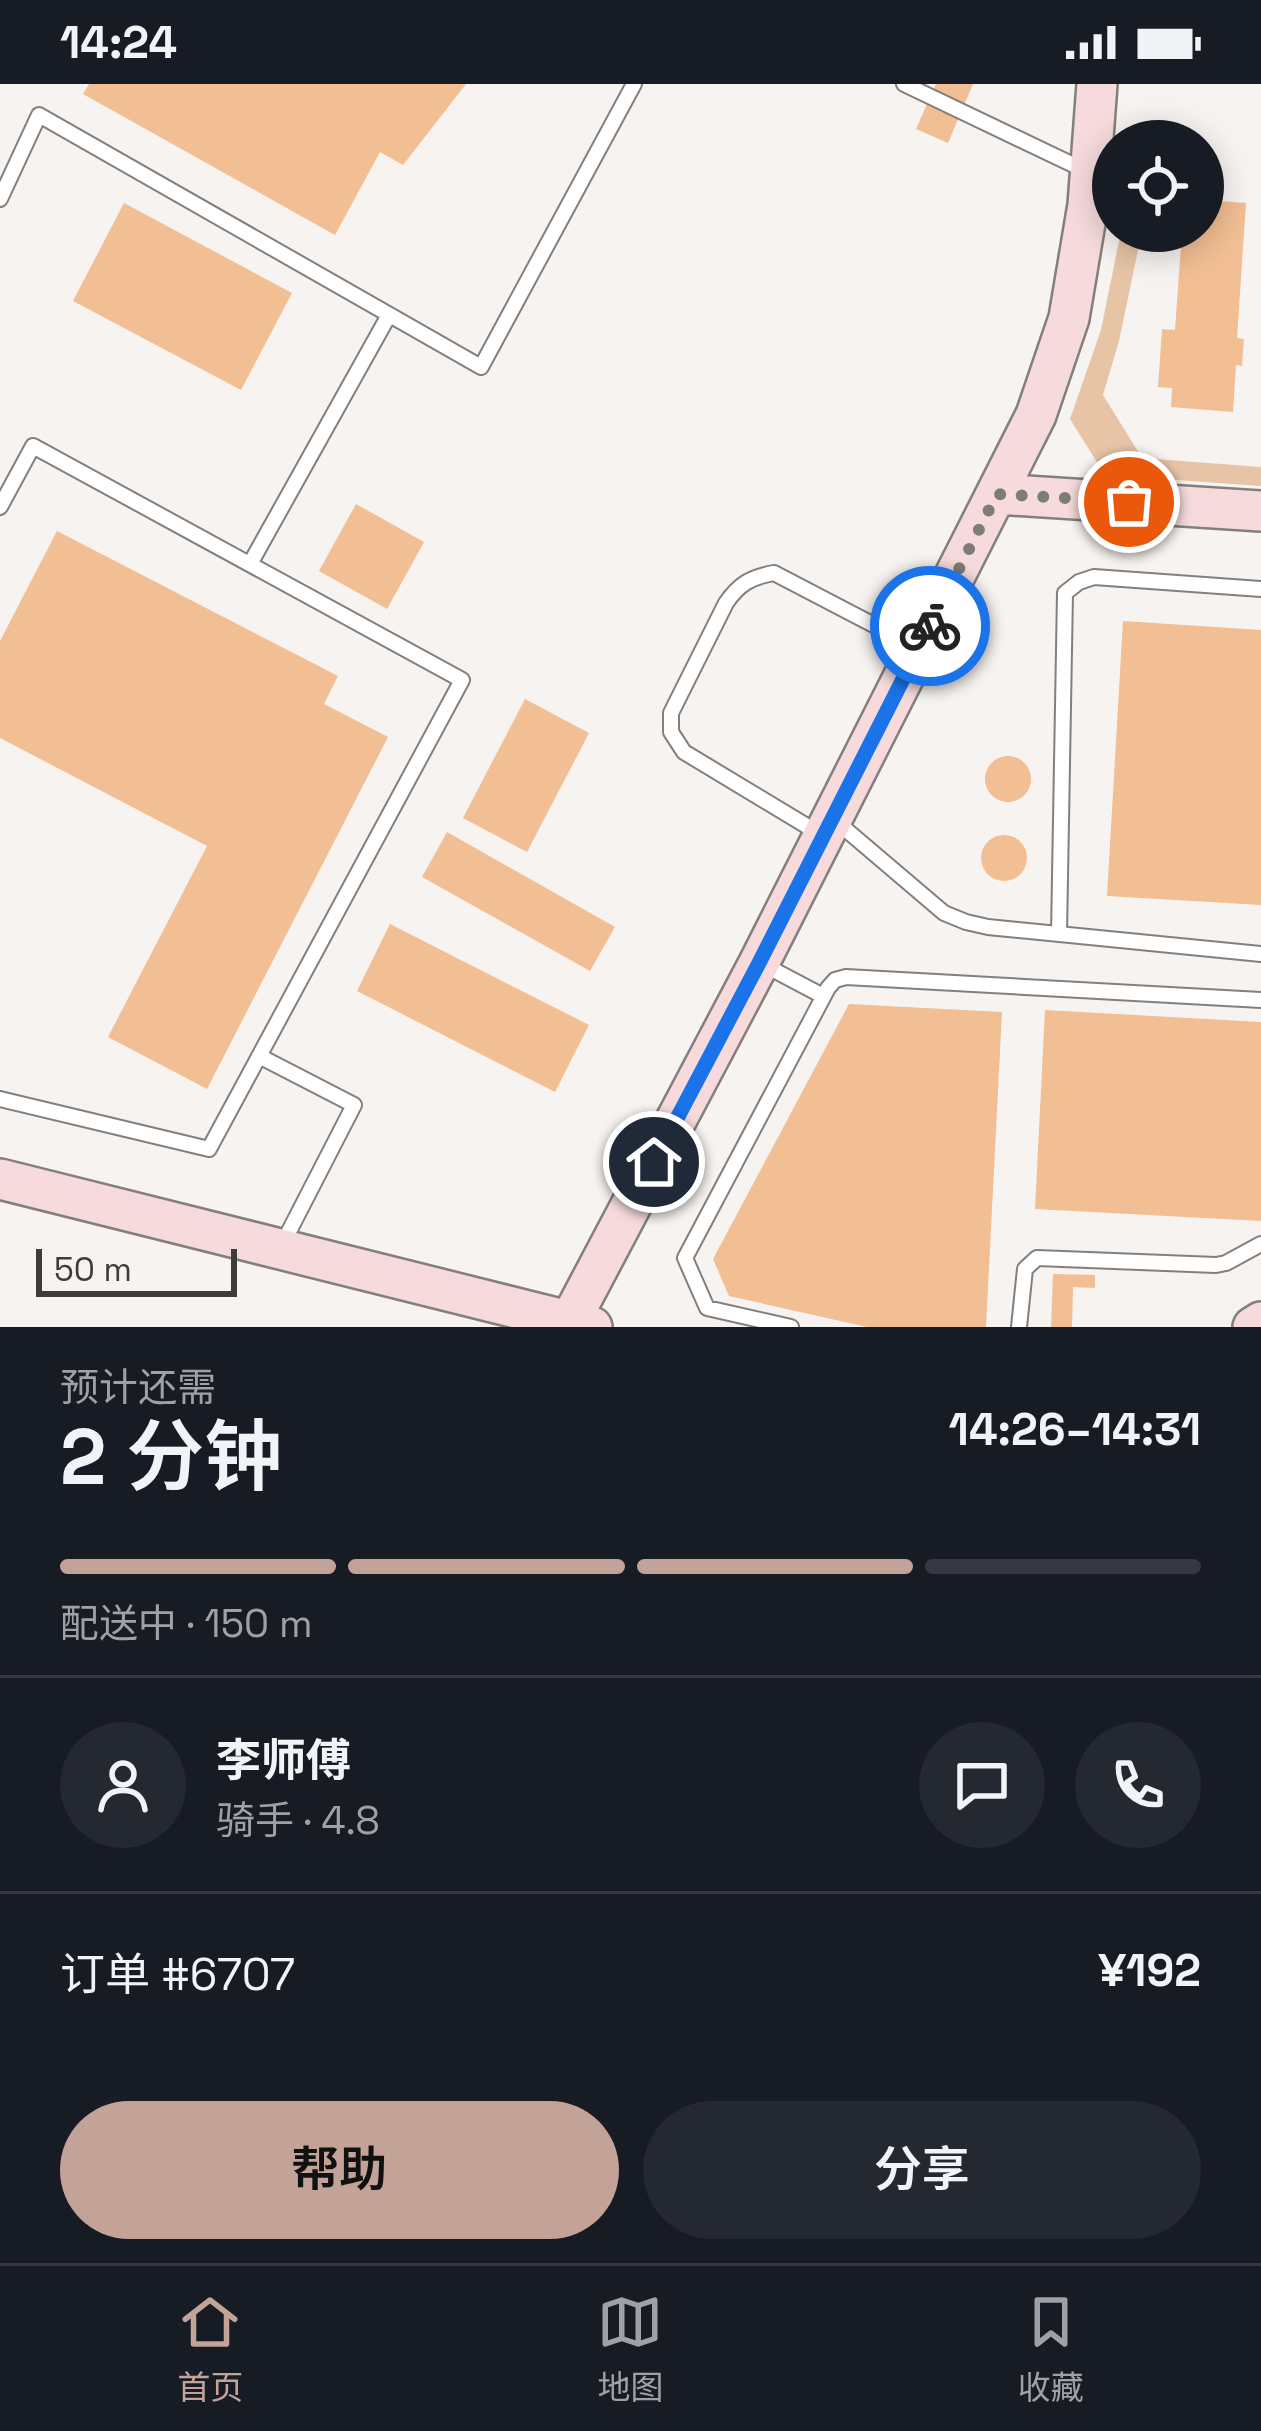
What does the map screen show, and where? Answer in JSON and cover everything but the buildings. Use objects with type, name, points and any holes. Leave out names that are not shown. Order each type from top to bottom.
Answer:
[{"type":"main road","points":[[0,1179],[581,1324],[1036,415],[1069,318],[1088,205],[1096,84]]},
{"type":"main road","points":[[997,494],[1261,512]]},
{"type":"main road","points":[[1253,1327],[1261,1322]]},
{"type":"lane","points":[[0,199],[39,116],[481,367],[634,84]]},
{"type":"lane","points":[[904,84],[1091,173]]},
{"type":"lane","points":[[250,564],[389,314]]},
{"type":"lane","points":[[0,1099],[208,1149],[462,680],[33,446],[2,501]]},
{"type":"lane","points":[[919,648],[774,573],[754,577],[736,587],[726,603],[670,713],[671,731],[684,752],[828,827],[944,913],[967,922],[1261,954]]},
{"type":"lane","points":[[1059,934],[1065,592],[1078,581],[1094,577],[1261,589]]},
{"type":"lane","points":[[759,963],[824,996]]},
{"type":"lane","points":[[791,1327],[707,1308],[685,1258],[835,980],[1261,1000]]},
{"type":"lane","points":[[259,1056],[354,1105],[280,1249]]},
{"type":"lane","points":[[1019,1327],[1024,1269],[1037,1258],[1216,1265],[1261,1244]]},
{"type":"shaded area","points":[[1117,252],[1138,252],[1103,395],[1142,458],[1261,467],[1261,486],[1105,475],[1070,419],[1101,330]]},
{"type":"way so far","points":[[930,626],[997,494],[1129,502]]},
{"type":"route","points":[[654,1162],[930,626]]}]
